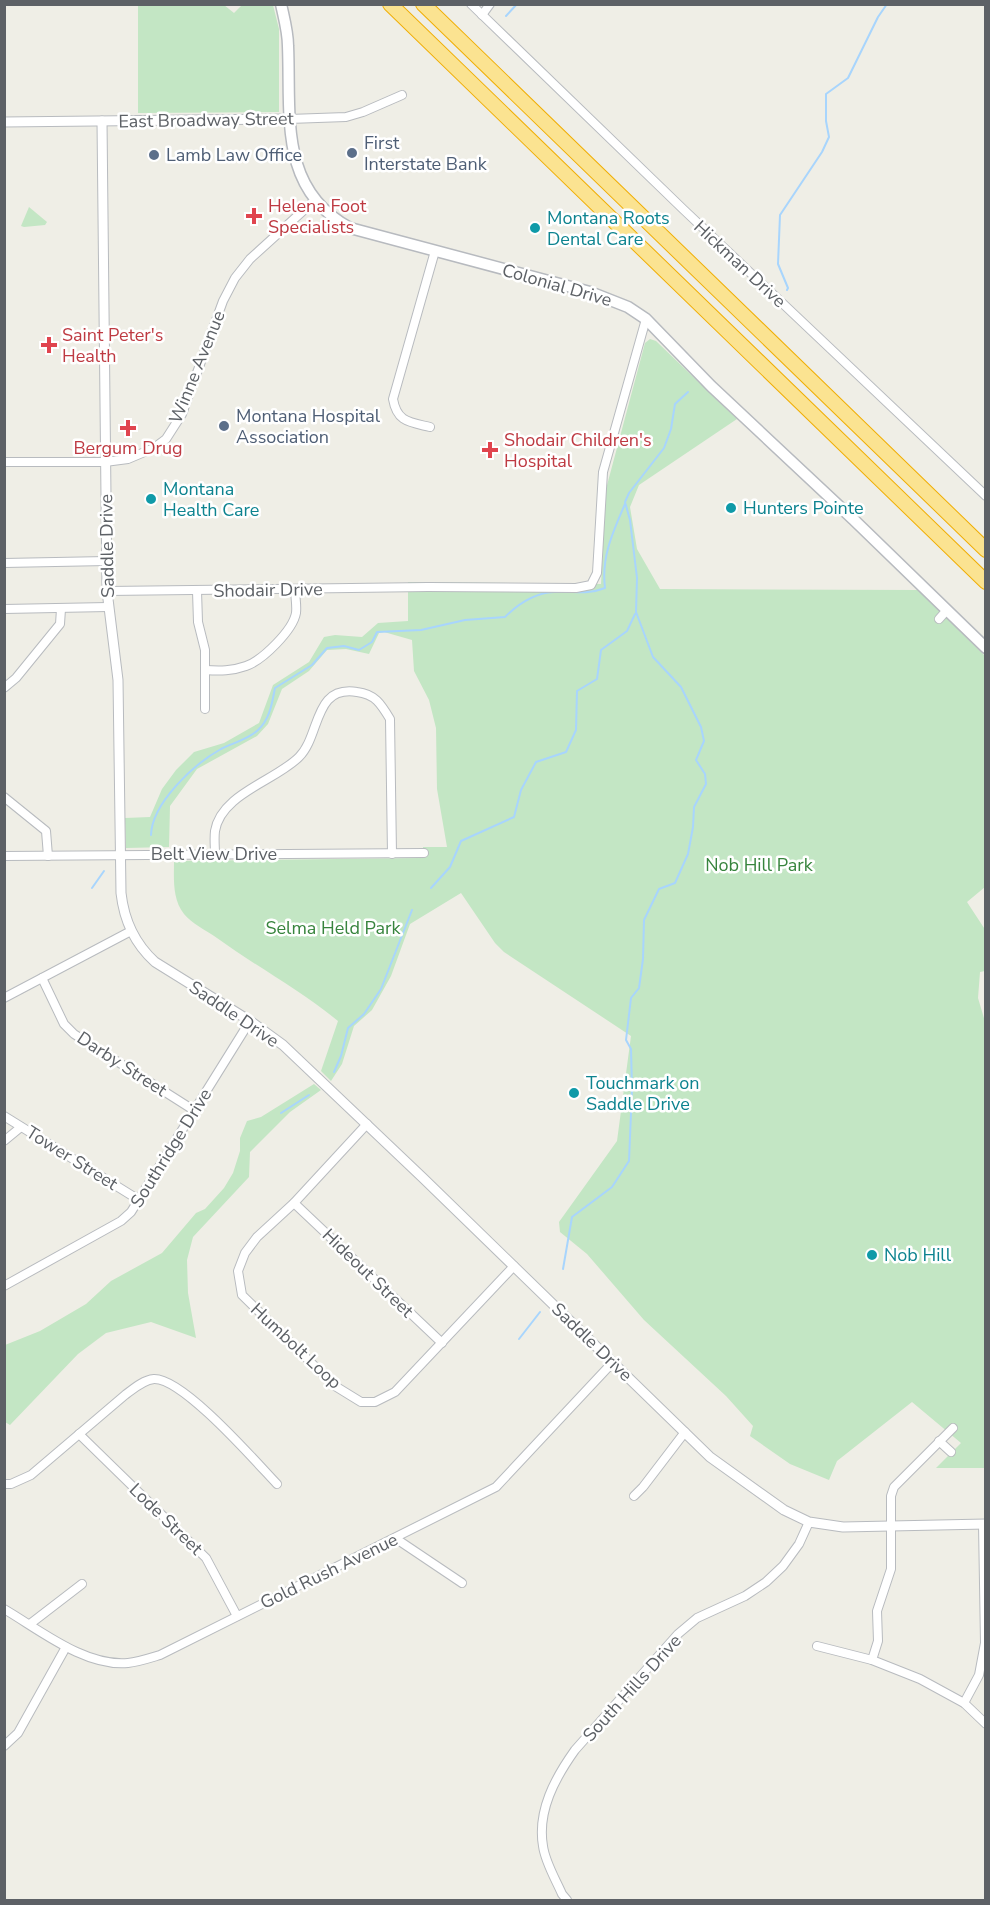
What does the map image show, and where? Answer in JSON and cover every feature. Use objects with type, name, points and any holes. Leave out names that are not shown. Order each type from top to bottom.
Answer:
[{"type":"highway","points":[[390,4],[986,582]]},
{"type":"highway","points":[[423,4],[986,550]]},
{"type":"main road","name":"Colonial Drive","points":[[281,4],[288,45],[289,119],[295,159],[301,177],[315,200],[335,220],[350,228],[595,293],[628,307],[646,319],[711,386],[986,648]]},
{"type":"street","name":"Hickman Drive","points":[[471,4],[684,210],[986,496]]},
{"type":"street","points":[[482,15],[490,4]]},
{"type":"street","name":"East Broadway Street","points":[[4,122],[346,117],[402,95]]},
{"type":"street","name":"Saddle Drive","points":[[102,121],[107,591],[118,680],[120,855],[123,907],[131,932],[142,951],[155,962],[250,1021],[283,1046],[367,1124],[710,1457],[784,1510],[809,1522],[843,1527],[984,1524]]},
{"type":"street","name":"Winne Avenue","points":[[4,462],[105,462],[128,459],[154,448],[166,439],[182,414],[223,301],[235,278],[250,259],[315,200]]},
{"type":"street","points":[[430,427],[409,422],[400,417],[393,399],[435,251]]},
{"type":"street","name":"Shodair Drive","points":[[107,591],[428,587],[576,588],[591,585],[597,573],[603,472],[646,319]]},
{"type":"street","points":[[4,564],[107,561]]},
{"type":"street","points":[[205,670],[227,671],[249,665],[274,646],[290,627],[296,613],[295,589]]},
{"type":"street","points":[[197,591],[198,622],[205,650],[205,709]]},
{"type":"street","points":[[4,609],[108,607]]},
{"type":"street","points":[[4,688],[16,678],[60,624],[61,609]]},
{"type":"street","points":[[939,619],[947,610]]},
{"type":"street","points":[[215,854],[215,829],[226,809],[240,796],[290,766],[304,752],[322,709],[333,696],[345,690],[368,693],[380,702],[390,719],[392,854]]},
{"type":"street","points":[[4,797],[46,831],[48,856]]},
{"type":"street","name":"Belt View Drive","points":[[4,856],[424,853]]},
{"type":"street","points":[[4,998],[131,932]]},
{"type":"street","name":"Darby Street","points":[[42,978],[64,1024],[74,1034],[195,1111]]},
{"type":"street","name":"Southridge Drive","points":[[4,1286],[121,1221],[131,1212],[250,1021]]},
{"type":"street","name":"Tower Street","points":[[4,1116],[139,1200]]},
{"type":"street","name":"Humbolt Loop","points":[[367,1124],[294,1203],[257,1237],[245,1253],[238,1271],[242,1295],[335,1386],[361,1402],[375,1402],[395,1392],[514,1266]]},
{"type":"street","points":[[4,1141],[21,1127]]},
{"type":"street","name":"Hideout Street","points":[[294,1203],[442,1343]]},
{"type":"street","name":"Gold Rush Avenue","points":[[4,1609],[66,1647],[111,1663],[129,1663],[160,1655],[496,1487],[613,1362]]},
{"type":"street","points":[[4,1484],[11,1484],[31,1475],[140,1384],[153,1379],[170,1383],[189,1395],[277,1484]]},
{"type":"street","points":[[872,1660],[878,1641],[876,1611],[891,1569],[891,1496],[894,1487],[953,1428]]},
{"type":"street","points":[[634,1496],[685,1432]]},
{"type":"street","name":"Lode Street","points":[[79,1434],[206,1558],[237,1616]]},
{"type":"street","points":[[939,1441],[951,1452]]},
{"type":"street","name":"South Hills Drive","points":[[567,1900],[562,1894],[543,1848],[541,1826],[547,1799],[561,1770],[575,1750],[678,1634],[697,1618],[745,1596],[766,1582],[783,1566],[799,1544],[809,1522]]},
{"type":"street","points":[[964,1703],[979,1675],[985,1643],[984,1524]]},
{"type":"street","points":[[395,1538],[462,1583]]},
{"type":"street","points":[[30,1624],[82,1584]]},
{"type":"street","points":[[817,1646],[872,1660],[920,1679],[964,1703],[986,1724]]},
{"type":"street","points":[[4,1746],[18,1733],[66,1647]]},
{"type":"green space","points":[[138,5],[224,5],[234,13],[242,5],[273,5],[279,29],[279,112],[138,113]]},
{"type":"green space","points":[[29,207],[47,222],[45,225],[21,226]]},
{"type":"green space","name":"Nob Hill Park","points":[[650,339],[656,341],[737,419],[639,485],[630,507],[637,549],[660,589],[918,590],[985,656],[985,887],[967,902],[986,931],[985,971],[980,972],[978,998],[986,1025],[985,1468],[936,1468],[961,1443],[912,1402],[837,1461],[829,1480],[790,1464],[750,1436],[753,1426],[726,1396],[644,1320],[587,1254],[560,1232],[559,1222],[617,1141],[631,1036],[504,952],[495,943],[461,893],[410,924],[391,976],[372,1010],[354,1026],[342,1064],[331,1081],[321,1071],[338,1021],[309,999],[195,924],[184,914],[177,902],[174,861],[423,858],[423,847],[447,847],[437,789],[436,728],[429,700],[414,671],[412,640],[384,632],[379,633],[369,654],[346,649],[327,650],[309,671],[282,689],[268,724],[257,736],[197,769],[170,806],[169,847],[126,848],[125,818],[150,817],[162,789],[176,770],[194,752],[224,743],[259,723],[273,685],[309,662],[324,637],[335,635],[362,637],[378,623],[408,621],[408,582],[601,584],[606,489],[645,343]]},
{"type":"green space","points":[[314,1084],[321,1090],[290,1112],[250,1152],[249,1177],[193,1237],[187,1260],[188,1293],[196,1338],[151,1322],[106,1333],[78,1354],[10,1425],[5,1422],[5,1345],[40,1331],[86,1304],[111,1281],[162,1253],[196,1213],[205,1209],[224,1188],[233,1173],[240,1151],[240,1138],[247,1121],[261,1117]]},
{"type":"waterway","points":[[506,16],[517,4]]},
{"type":"waterway","points":[[787,290],[778,264],[780,215],[822,152],[829,137],[826,121],[826,94],[848,78],[878,17],[887,4]]},
{"type":"waterway","points":[[563,1269],[572,1217],[612,1187],[629,1161],[632,1089],[631,1049],[626,1040],[631,998],[639,988],[643,959],[644,920],[659,889],[675,883],[688,854],[694,807],[706,784],[705,774],[696,760],[704,741],[701,727],[681,687],[653,657],[636,612],[637,578],[630,520],[625,502],[629,493],[664,448],[671,429],[675,404],[688,392]]},
{"type":"waterway","points":[[151,835],[153,823],[166,798],[187,774],[221,749],[258,730],[268,716],[275,688],[312,665],[327,648],[344,646],[359,650],[372,642],[377,632],[421,630],[465,620],[505,617],[521,604],[540,594],[591,592],[605,588],[606,555],[625,504]]},
{"type":"waterway","points":[[431,888],[450,867],[461,841],[514,817],[521,790],[536,762],[566,752],[576,730],[577,691],[597,679],[601,650],[627,631],[635,614]]},
{"type":"waterway","points":[[92,888],[104,871]]},
{"type":"waterway","points":[[334,1072],[341,1056],[348,1028],[364,1014],[381,989],[412,910]]},
{"type":"waterway","points":[[281,1113],[309,1095]]},
{"type":"waterway","points":[[519,1339],[540,1312]]},
{"type":"place","name":"First Interstate Bank","points":[[352,153]]},
{"type":"place","name":"Lamb Law Office","points":[[154,155]]},
{"type":"place","name":"Helena Foot Specialists","points":[[254,216]]},
{"type":"place","name":"Montana Roots Dental Care","points":[[535,228]]},
{"type":"place","name":"Saint Peter's Health","points":[[49,345]]},
{"type":"place","name":"Montana Hospital Association","points":[[224,426]]},
{"type":"place","name":"Bergum Drug","points":[[128,428]]},
{"type":"place","name":"Shodair Children's Hospital","points":[[490,450]]},
{"type":"place","name":"Montana Health Care","points":[[151,499]]},
{"type":"place","name":"Hunters Pointe","points":[[731,508]]},
{"type":"place","name":"Touchmark on Saddle Drive","points":[[574,1093]]},
{"type":"place","name":"Nob Hill","points":[[872,1255]]},
{"type":"park label","name":"Selma Held Park","points":[[333,928]]}]
